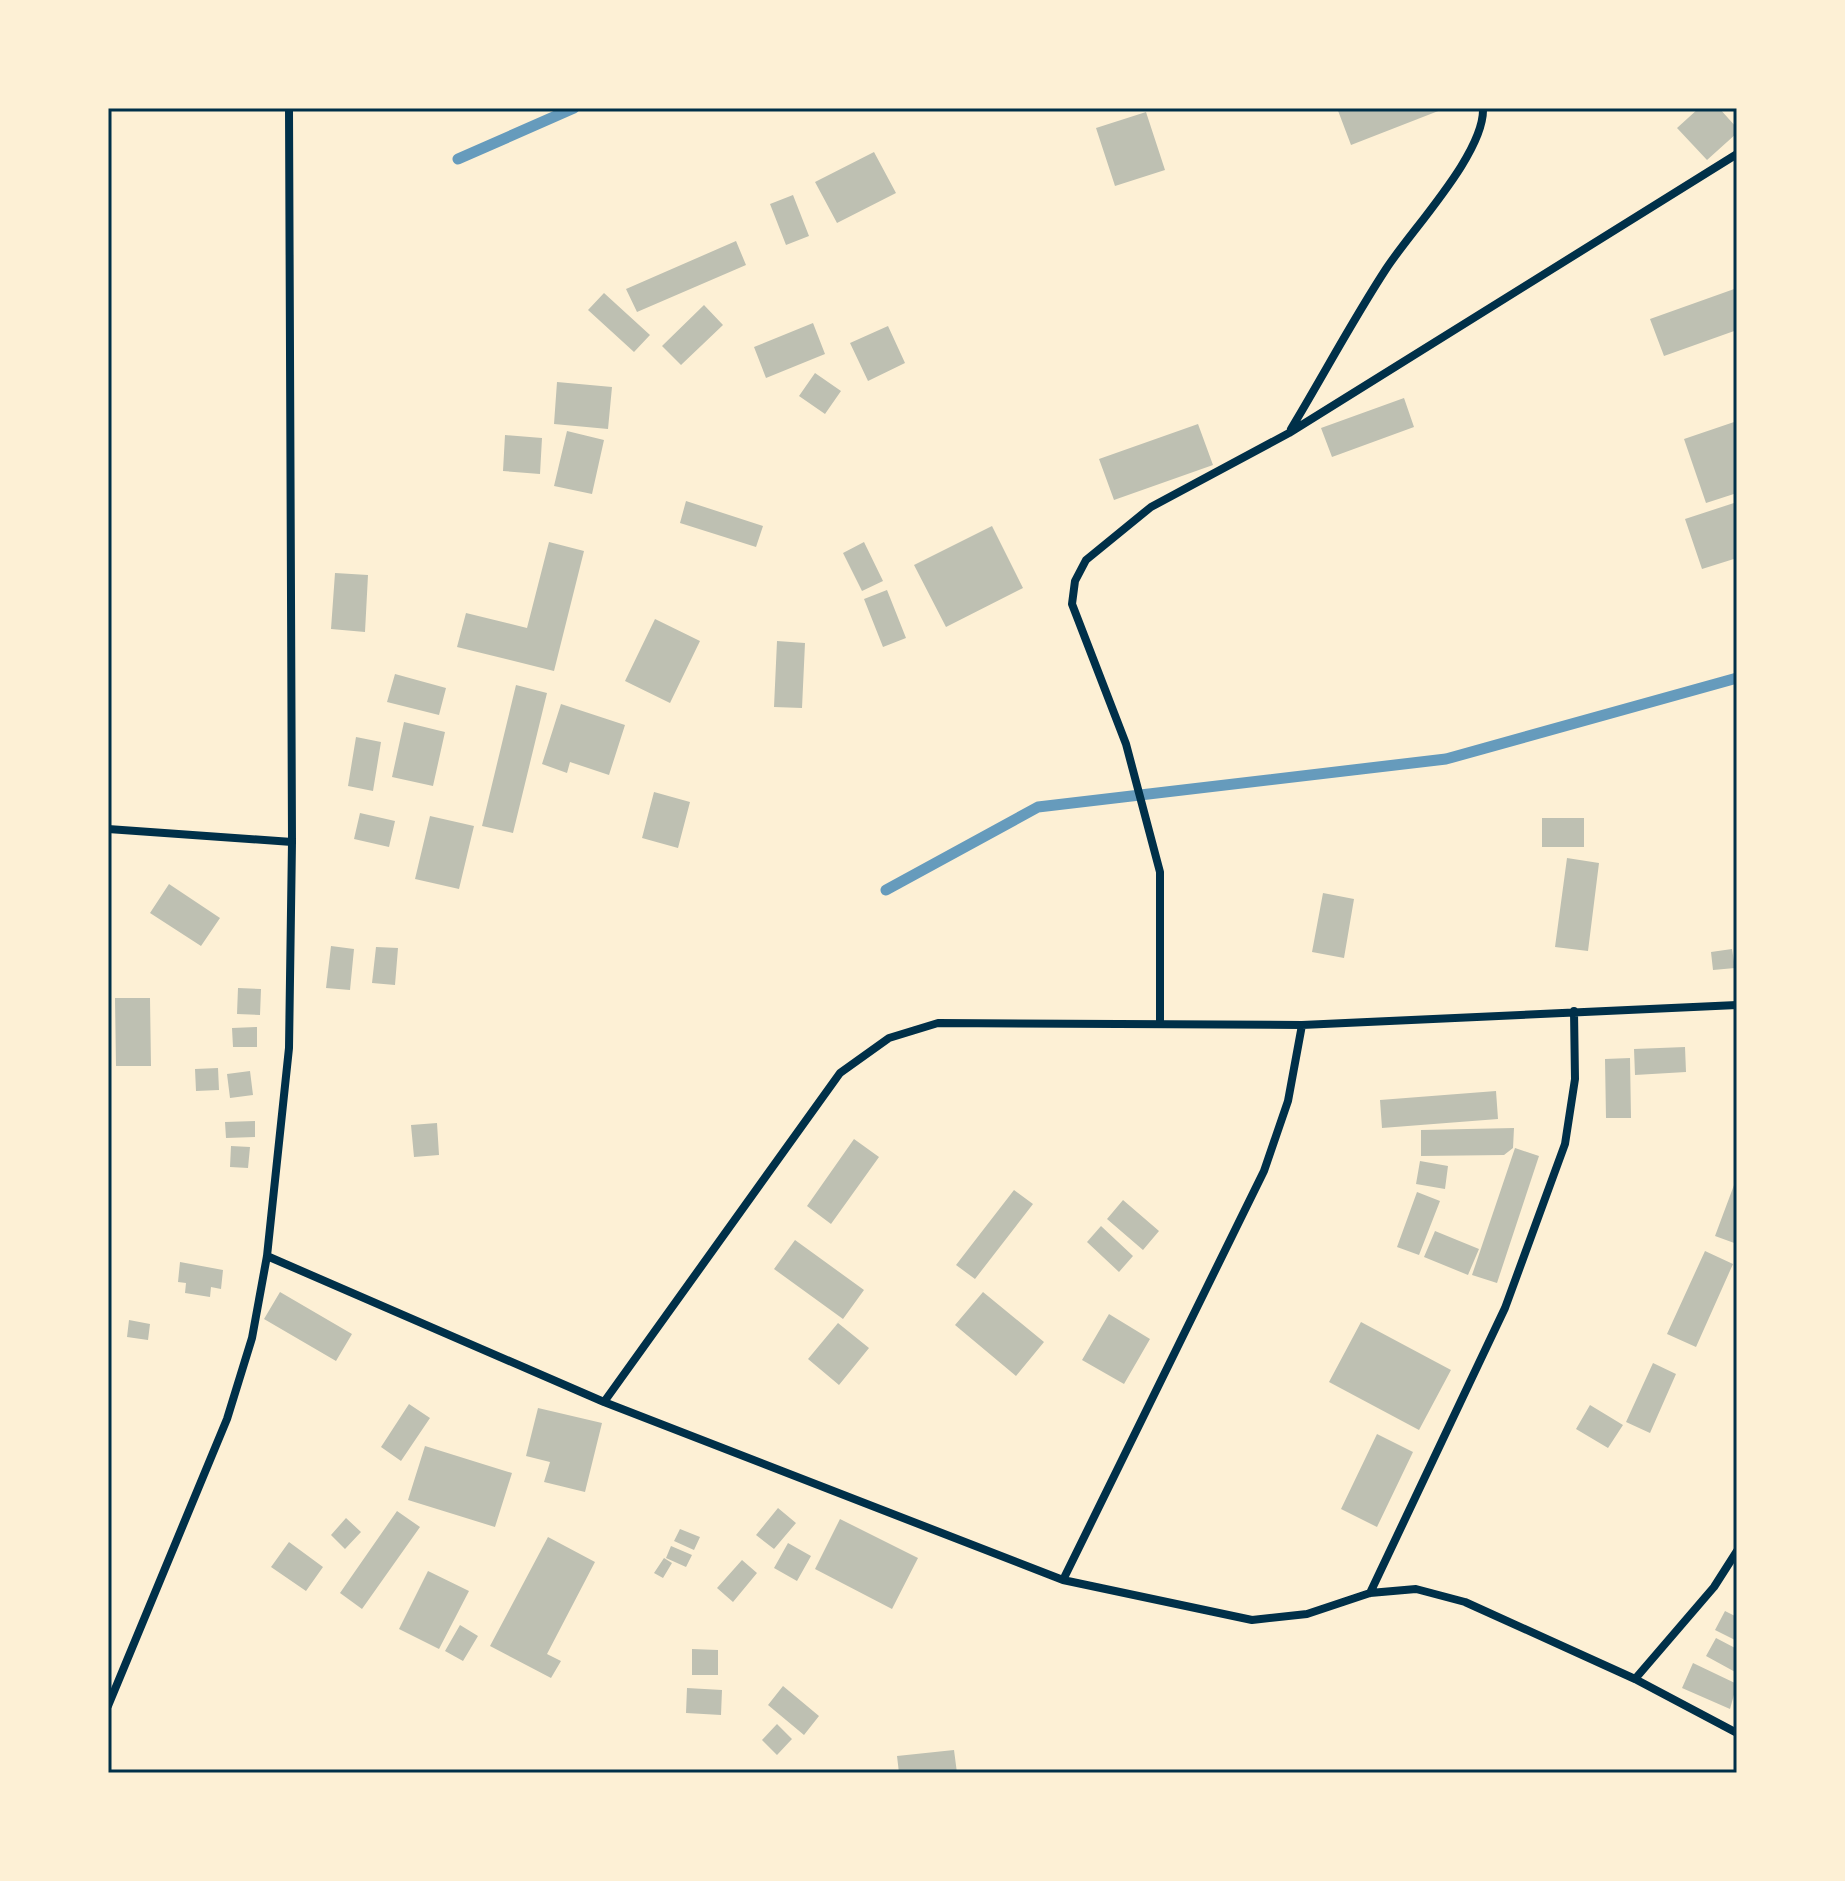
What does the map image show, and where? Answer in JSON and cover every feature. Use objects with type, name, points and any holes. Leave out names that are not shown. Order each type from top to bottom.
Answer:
[{"type":"street","points":[[108,1706],[227,1419],[252,1338],[267,1256],[289,1048],[292,842],[289,108]]},
{"type":"street","points":[[1289,433],[1386,270],[1470,154],[1484,124],[1483,108]]},
{"type":"street","points":[[1160,1023],[1160,872],[1126,744],[1072,604],[1075,581],[1086,560],[1151,507],[1289,433],[1737,154]]},
{"type":"street","points":[[108,829],[292,842]]},
{"type":"street","points":[[604,1402],[840,1073],[889,1038],[938,1023],[1302,1025],[1737,1005]]},
{"type":"street","points":[[1370,1593],[1505,1308],[1565,1144],[1575,1079],[1574,1011]]},
{"type":"street","points":[[1063,1580],[1264,1171],[1288,1101],[1302,1025]]},
{"type":"street","points":[[267,1256],[604,1402],[1063,1580],[1252,1620],[1307,1614],[1370,1593],[1416,1589],[1465,1602],[1635,1679],[1737,1733]]},
{"type":"street","points":[[1635,1679],[1714,1587],[1737,1551]]},
{"type":"building","points":[[1337,108],[1446,108],[1351,145]]},
{"type":"building","points":[[1699,108],[1719,108],[1737,128],[1737,133],[1707,160],[1677,128]]},
{"type":"building","points":[[1146,112],[1165,170],[1115,186],[1096,128]]},
{"type":"building","points":[[874,152],[896,193],[837,223],[815,182]]},
{"type":"building","points":[[793,195],[809,236],[786,245],[770,204]]},
{"type":"building","points":[[736,241],[746,265],[637,312],[626,289]]},
{"type":"building","points":[[1737,288],[1737,330],[1664,356],[1650,319]]},
{"type":"building","points":[[604,293],[650,335],[634,352],[588,310]]},
{"type":"building","points":[[704,305],[723,325],[681,365],[662,346]]},
{"type":"building","points":[[813,323],[825,354],[766,378],[754,347]]},
{"type":"building","points":[[888,326],[905,363],[868,381],[850,343]]},
{"type":"building","points":[[815,373],[841,391],[825,414],[799,396]]},
{"type":"building","points":[[557,382],[612,387],[608,429],[554,424]]},
{"type":"building","points":[[1404,398],[1414,427],[1332,457],[1321,428]]},
{"type":"building","points":[[1737,421],[1737,493],[1706,503],[1684,439]]},
{"type":"building","points":[[1198,424],[1213,465],[1114,500],[1099,459]]},
{"type":"building","points":[[567,431],[604,440],[592,494],[554,486]]},
{"type":"building","points":[[505,435],[542,438],[540,474],[503,471]]},
{"type":"building","points":[[686,501],[763,526],[756,547],[680,523]]},
{"type":"building","points":[[1737,502],[1737,558],[1702,569],[1685,519]]},
{"type":"building","points":[[992,526],[1023,588],[946,627],[914,565]]},
{"type":"building","points":[[549,542],[584,551],[554,671],[457,647],[466,613],[527,628]]},
{"type":"building","points":[[864,542],[883,581],[862,591],[843,553]]},
{"type":"building","points":[[335,573],[368,575],[365,632],[331,629]]},
{"type":"building","points":[[887,590],[906,638],[883,647],[864,599]]},
{"type":"building","points":[[655,619],[700,641],[670,703],[625,681]]},
{"type":"building","points":[[777,641],[805,643],[802,708],[774,707]]},
{"type":"building","points":[[395,674],[446,688],[439,715],[387,702]]},
{"type":"building","points":[[516,685],[547,693],[513,833],[482,826]]},
{"type":"building","points":[[561,704],[625,725],[609,775],[570,762],[567,773],[542,764]]},
{"type":"building","points":[[404,722],[445,732],[433,786],[392,777]]},
{"type":"building","points":[[356,737],[381,742],[373,791],[348,786]]},
{"type":"building","points":[[654,792],[690,802],[678,848],[642,838]]},
{"type":"building","points":[[360,813],[395,821],[389,847],[354,839]]},
{"type":"building","points":[[430,816],[474,826],[459,889],[415,879]]},
{"type":"building","points":[[1542,818],[1584,818],[1584,847],[1542,847]]},
{"type":"building","points":[[1567,858],[1599,863],[1588,951],[1555,947]]},
{"type":"building","points":[[169,884],[220,918],[201,946],[150,913]]},
{"type":"building","points":[[1323,893],[1354,899],[1344,958],[1312,952]]},
{"type":"building","points":[[331,946],[354,949],[350,990],[326,988]]},
{"type":"building","points":[[376,947],[398,948],[395,985],[372,983]]},
{"type":"building","points":[[1732,949],[1735,968],[1713,970],[1711,952]]},
{"type":"building","points":[[238,988],[261,989],[260,1015],[237,1014]]},
{"type":"building","points":[[115,998],[150,998],[151,1066],[116,1066]]},
{"type":"building","points":[[257,1027],[257,1047],[233,1047],[232,1028]]},
{"type":"building","points":[[1685,1047],[1686,1072],[1635,1075],[1634,1049]]},
{"type":"building","points":[[1630,1058],[1631,1118],[1606,1118],[1605,1059]]},
{"type":"building","points":[[218,1068],[219,1090],[196,1091],[195,1069]]},
{"type":"building","points":[[250,1071],[253,1095],[230,1098],[227,1074]]},
{"type":"building","points":[[1496,1091],[1498,1119],[1382,1128],[1380,1100]]},
{"type":"building","points":[[255,1121],[255,1137],[226,1138],[225,1122]]},
{"type":"building","points":[[437,1123],[439,1155],[414,1157],[411,1125]]},
{"type":"building","points":[[1514,1128],[1513,1148],[1504,1155],[1421,1156],[1421,1130]]},
{"type":"building","points":[[854,1139],[879,1157],[831,1224],[807,1206]]},
{"type":"building","points":[[231,1146],[250,1147],[248,1168],[230,1167]]},
{"type":"building","points":[[1515,1148],[1539,1156],[1497,1283],[1472,1275]]},
{"type":"building","points":[[1420,1161],[1448,1166],[1445,1189],[1416,1184]]},
{"type":"building","points":[[1737,1177],[1737,1244],[1715,1236]]},
{"type":"building","points":[[1014,1190],[1033,1204],[975,1279],[956,1265]]},
{"type":"building","points":[[1417,1192],[1440,1201],[1419,1255],[1397,1247]]},
{"type":"building","points":[[1123,1200],[1159,1231],[1143,1250],[1107,1219]]},
{"type":"building","points":[[1101,1226],[1133,1256],[1119,1272],[1087,1242]]},
{"type":"building","points":[[1435,1231],[1479,1249],[1468,1275],[1424,1257]]},
{"type":"building","points":[[795,1240],[864,1290],[843,1319],[774,1269]]},
{"type":"building","points":[[1705,1251],[1733,1264],[1696,1347],[1667,1334]]},
{"type":"building","points":[[180,1262],[223,1270],[221,1289],[211,1287],[210,1297],[185,1293],[186,1283],[178,1282]]},
{"type":"building","points":[[280,1292],[352,1334],[336,1361],[264,1319]]},
{"type":"building","points":[[983,1292],[1044,1342],[1016,1376],[955,1325]]},
{"type":"building","points":[[1109,1314],[1150,1339],[1124,1384],[1082,1360]]},
{"type":"building","points":[[129,1320],[150,1324],[148,1340],[127,1337]]},
{"type":"building","points":[[1361,1322],[1451,1370],[1419,1430],[1329,1382]]},
{"type":"building","points":[[838,1323],[869,1348],[839,1385],[808,1359]]},
{"type":"building","points":[[1653,1363],[1676,1374],[1650,1433],[1626,1422]]},
{"type":"building","points":[[409,1404],[430,1418],[401,1461],[381,1447]]},
{"type":"building","points":[[1590,1405],[1623,1425],[1608,1448],[1576,1429]]},
{"type":"building","points":[[538,1408],[602,1423],[585,1492],[544,1482],[550,1462],[526,1456]]},
{"type":"building","points":[[1377,1434],[1413,1452],[1377,1527],[1341,1509]]},
{"type":"building","points":[[425,1446],[512,1473],[495,1527],[408,1500]]},
{"type":"building","points":[[778,1508],[796,1523],[774,1549],[756,1535]]},
{"type":"building","points":[[397,1511],[420,1527],[362,1609],[340,1593]]},
{"type":"building","points":[[346,1518],[361,1532],[345,1549],[331,1535]]},
{"type":"building","points":[[840,1519],[918,1558],[892,1609],[815,1569]]},
{"type":"building","points":[[680,1529],[700,1537],[694,1550],[674,1541]]},
{"type":"building","points":[[548,1537],[595,1562],[547,1654],[561,1661],[551,1678],[490,1646]]},
{"type":"building","points":[[289,1542],[323,1567],[306,1591],[271,1567]]},
{"type":"building","points":[[788,1543],[811,1556],[797,1581],[774,1568]]},
{"type":"building","points":[[671,1546],[692,1555],[686,1567],[666,1558]]},
{"type":"building","points":[[664,1558],[672,1563],[663,1578],[654,1573]]},
{"type":"building","points":[[742,1560],[757,1573],[733,1602],[717,1588]]},
{"type":"building","points":[[428,1571],[469,1591],[439,1649],[399,1629]]},
{"type":"building","points":[[1725,1611],[1737,1617],[1737,1641],[1715,1630]]},
{"type":"building","points":[[460,1625],[478,1636],[463,1661],[445,1651]]},
{"type":"building","points":[[1716,1638],[1737,1649],[1737,1673],[1706,1656]]},
{"type":"building","points":[[692,1649],[718,1650],[718,1675],[692,1675]]},
{"type":"building","points":[[1693,1663],[1737,1684],[1730,1709],[1682,1688]]},
{"type":"building","points":[[783,1686],[819,1716],[804,1735],[768,1705]]},
{"type":"building","points":[[687,1688],[722,1690],[721,1715],[686,1713]]},
{"type":"building","points":[[777,1724],[792,1739],[777,1755],[762,1740]]},
{"type":"building","points":[[954,1750],[957,1773],[899,1773],[897,1756]]},
{"type":"waterway","points":[[458,159],[574,108]]},
{"type":"waterway","points":[[886,890],[1038,807],[1446,759],[1737,678]]}]
